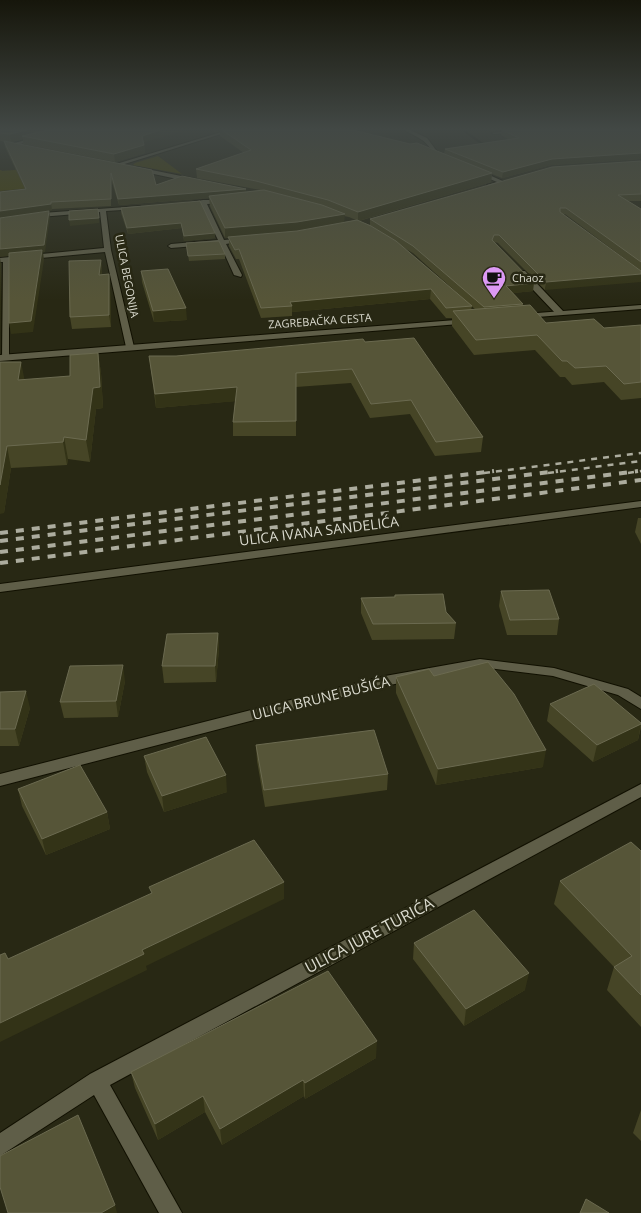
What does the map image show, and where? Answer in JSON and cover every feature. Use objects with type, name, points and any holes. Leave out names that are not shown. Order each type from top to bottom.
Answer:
[{"type":"street","points":[[484,188],[488,187]]},
{"type":"street","points":[[173,204],[238,200]]},
{"type":"street","points":[[203,202],[238,275]]},
{"type":"street","points":[[0,221],[28,216],[143,207]]},
{"type":"street","name":"ULICA BEGONIJA","points":[[103,210],[108,250],[130,347]]},
{"type":"street","points":[[171,246],[250,240]]},
{"type":"street","points":[[2,357],[3,260],[108,250]]},
{"type":"street","points":[[515,266],[560,314]]},
{"type":"street","points":[[516,317],[641,307]]},
{"type":"street","name":"ZAGREBAČKA CESTA","points":[[2,357],[480,320]]},
{"type":"street","name":"ULICA IVANA SANDELIĆA","points":[[0,588],[641,504]]},
{"type":"street","name":"ULICA BRUNE BUŠIĆA","points":[[0,780],[385,681],[480,663],[554,672],[623,692],[641,704]]},
{"type":"street","name":"ULICA JURE TURIĆA","points":[[0,1145],[97,1081],[641,790]]},
{"type":"street","points":[[97,1081],[171,1213]]},
{"type":"shaded area","points":[[0,187],[45,187],[0,191]]},
{"type":"building","points":[[25,187],[111,187],[111,199],[51,202],[51,204],[0,211],[0,192],[26,189]]},
{"type":"building","points":[[115,187],[234,187],[246,189],[118,199]]},
{"type":"building","points":[[277,187],[445,187],[358,212],[328,200]]},
{"type":"building","points":[[483,187],[641,187],[641,194],[618,195],[641,209],[641,262],[566,208],[560,208],[560,212],[641,271],[641,274],[546,282],[499,235],[494,235],[492,240],[534,283],[506,286],[523,304],[484,307],[413,246],[370,219]]},
{"type":"building","points":[[264,190],[322,205],[345,214],[297,222],[225,228],[209,196]]},
{"type":"building","points":[[200,201],[215,233],[184,236],[181,223],[127,228],[121,208]]},
{"type":"building","points":[[98,209],[99,218],[69,220],[69,211]]},
{"type":"building","points":[[49,211],[44,245],[0,249],[0,218]]},
{"type":"building","points":[[357,220],[396,241],[472,306],[446,308],[431,289],[290,302],[292,306],[261,308],[239,249],[235,250],[228,237],[297,231]]},
{"type":"building","points":[[219,241],[225,254],[188,256],[186,243]]},
{"type":"building","points":[[42,250],[31,321],[9,323],[9,253]]},
{"type":"building","points":[[101,260],[99,275],[109,274],[109,315],[70,317],[69,261]]},
{"type":"building","points":[[168,269],[186,308],[153,311],[141,271]]},
{"type":"building","points":[[530,305],[546,323],[594,319],[604,328],[641,325],[641,382],[624,384],[606,366],[575,368],[567,361],[562,361],[537,335],[476,340],[453,311]]},
{"type":"building","points":[[414,338],[483,437],[436,442],[411,400],[371,404],[352,369],[296,373],[296,421],[233,422],[237,387],[155,394],[149,356],[176,356],[363,339],[365,342]]},
{"type":"building","points":[[98,353],[100,387],[93,388],[86,440],[64,437],[63,442],[7,446],[0,485],[0,362],[21,362],[18,380],[70,376],[70,355]]},
{"type":"building","points":[[549,590],[559,619],[510,620],[501,591]]},
{"type":"building","points":[[443,594],[446,612],[456,623],[373,624],[361,598],[395,597],[395,595]]},
{"type":"building","points":[[218,633],[215,666],[162,666],[167,634]]},
{"type":"building","points":[[488,662],[514,694],[546,750],[438,769],[396,677],[429,669],[434,676]]},
{"type":"building","points":[[123,665],[116,701],[60,702],[70,666]]},
{"type":"building","points":[[594,684],[641,724],[597,745],[550,704]]},
{"type":"building","points":[[26,691],[15,729],[0,729],[0,692]]},
{"type":"building","points":[[374,730],[388,774],[264,790],[256,745]]},
{"type":"building","points":[[206,737],[226,775],[162,796],[144,756]]},
{"type":"building","points":[[80,765],[107,812],[42,839],[18,789]]},
{"type":"building","points":[[254,840],[284,882],[142,950],[144,954],[0,1023],[0,955],[5,953],[8,959],[152,893],[149,887]]},
{"type":"building","points":[[631,842],[641,851],[641,995],[614,967],[632,956],[560,881]]},
{"type":"building","points":[[474,910],[529,973],[466,1009],[414,943]]},
{"type":"building","points":[[328,971],[377,1041],[305,1083],[303,1080],[220,1129],[203,1096],[155,1124],[131,1072]]},
{"type":"building","points":[[78,1115],[115,1205],[101,1213],[8,1213],[0,1187],[0,1156]]},
{"type":"building","points":[[586,1199],[609,1213],[580,1213]]},
{"type":"railway","points":[[484,473],[641,453]]},
{"type":"railway","points":[[548,473],[641,461]]},
{"type":"railway","points":[[0,533],[494,471]]},
{"type":"railway","points":[[0,541],[558,471]]},
{"type":"railway","points":[[0,552],[638,471]]},
{"type":"railway","points":[[628,473],[641,471]]},
{"type":"railway","points":[[0,563],[641,480]]},
{"type":"place","name":"Chaoz","points":[[494,299]]}]
